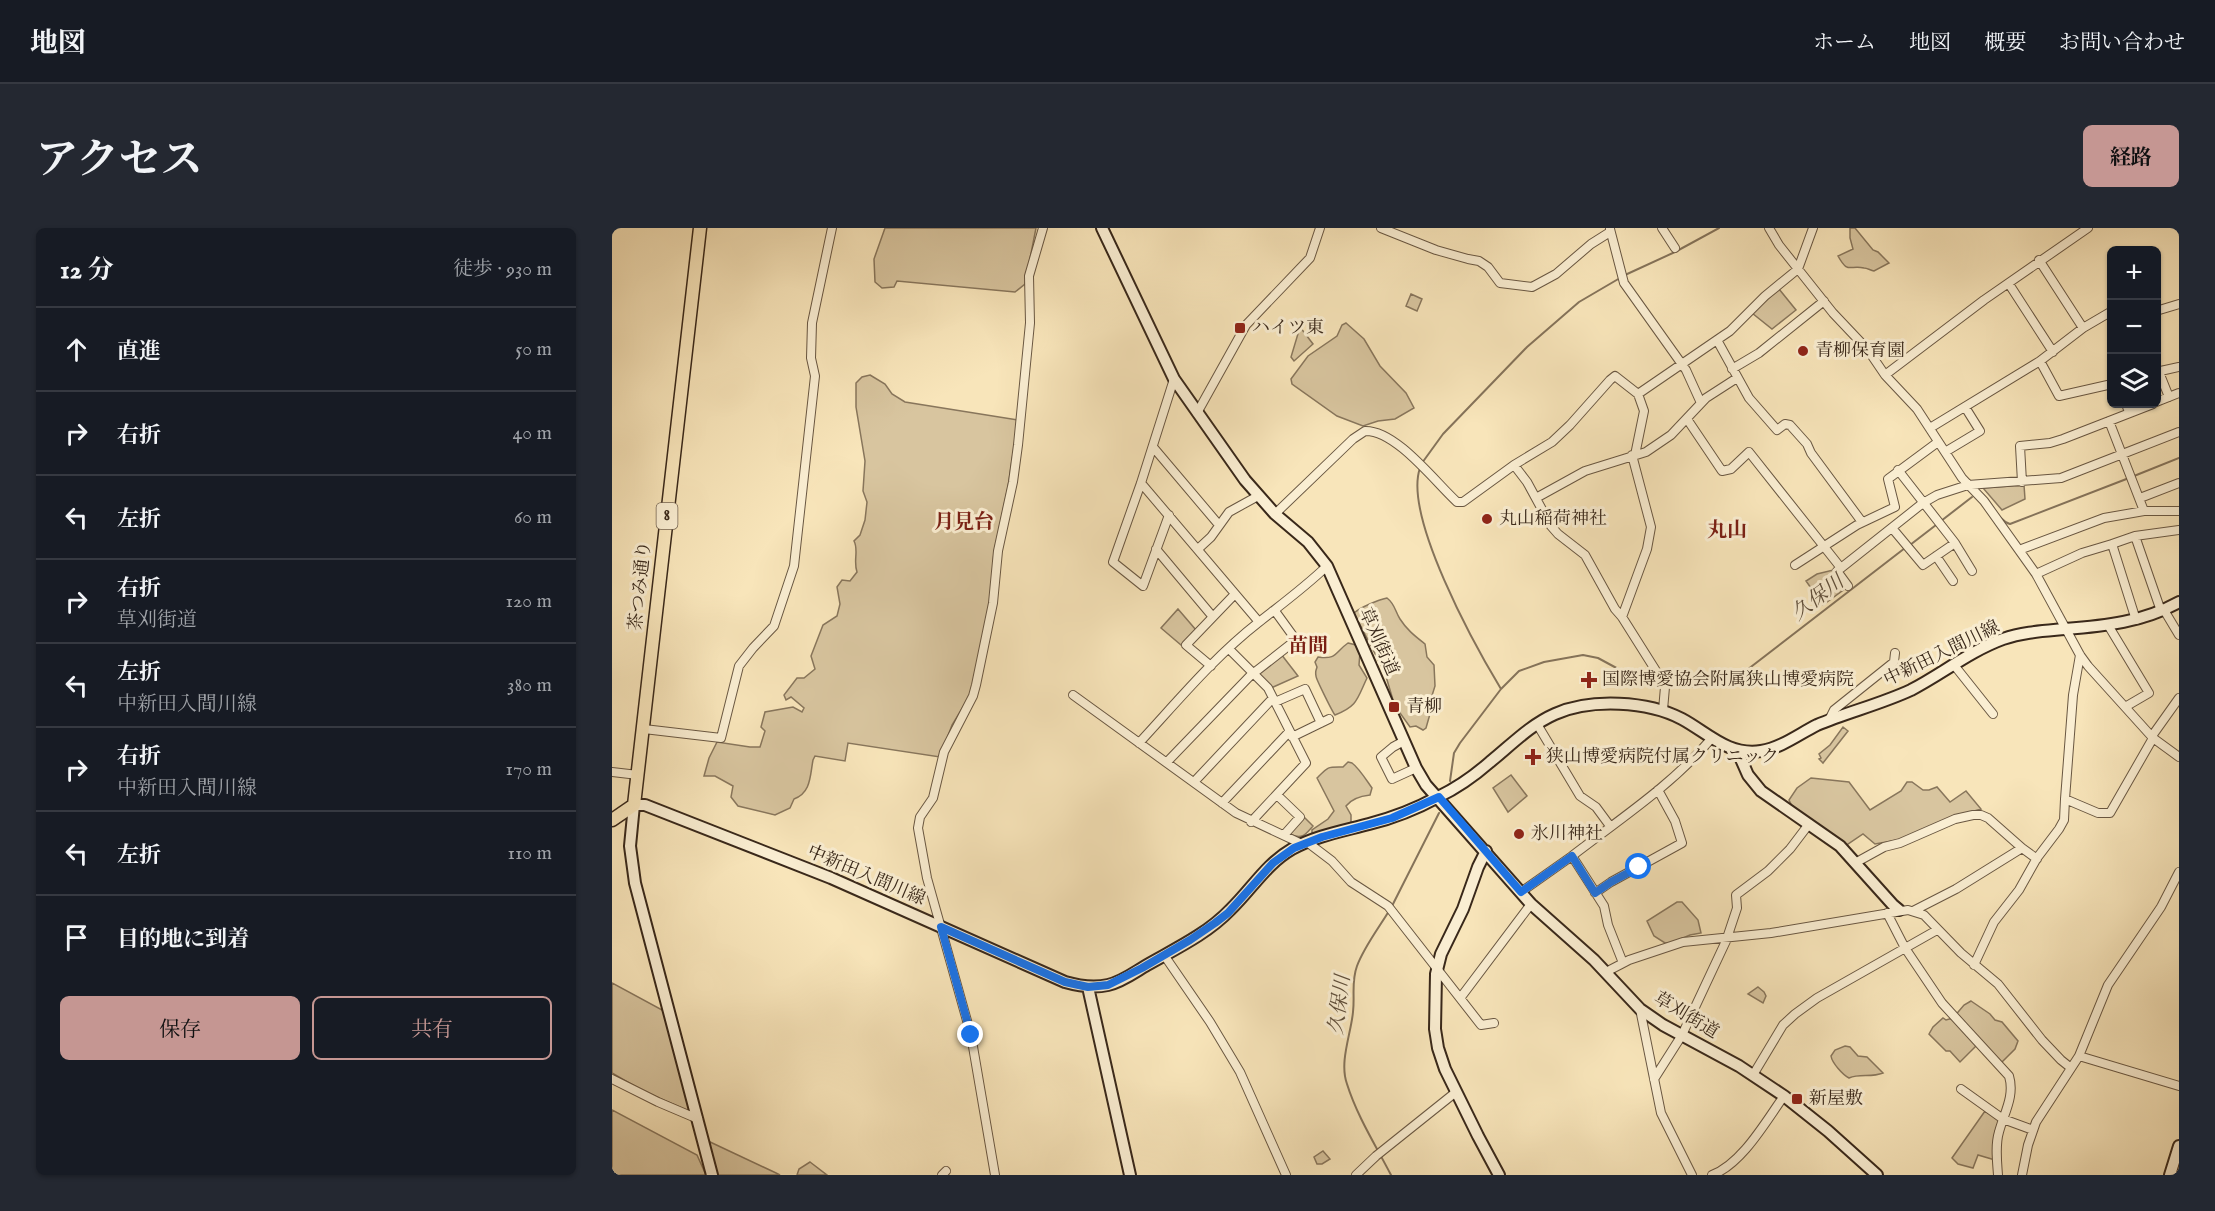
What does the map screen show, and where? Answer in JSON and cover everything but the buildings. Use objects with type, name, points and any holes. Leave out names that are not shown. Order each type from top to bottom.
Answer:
[{"type":"main road","name":"茶つみ通り","points":[[634,804],[700,228]]},
{"type":"main road","points":[[612,820],[634,804]]},
{"type":"street","points":[[644,729],[721,738],[741,663],[776,622],[794,566],[815,376],[811,358],[812,323],[832,228]]},
{"type":"street","points":[[995,1175],[971,1035],[925,870],[918,828],[920,817],[933,798],[944,752],[973,696],[976,685],[993,603],[998,552],[1013,482],[1030,323],[1029,276],[1043,228]]},
{"type":"street","name":"草刈街道","points":[[1102,228],[1174,379],[1258,495],[1275,514],[1308,542],[1327,566],[1416,768],[1426,785],[1439,797],[1531,904],[1605,972],[1640,1009],[1663,1025],[1753,1075],[1784,1096],[1828,1131],[1877,1175]]},
{"type":"street","points":[[1197,413],[1246,325],[1310,258],[1320,228]]},
{"type":"street","points":[[1382,228],[1436,250],[1479,261],[1488,267],[1500,283],[1532,288],[1556,274],[1610,230],[1624,283],[1682,366],[1701,403]]},
{"type":"street","points":[[1769,228],[1779,245],[1824,301],[1868,350],[1885,375],[1917,409],[1968,485],[1984,501],[2036,574],[2058,616],[2068,629],[2080,655],[2153,737],[2179,757]]},
{"type":"street","points":[[1638,394],[1682,366],[1741,322],[1765,296],[1798,269],[1813,228]]},
{"type":"street","points":[[1885,375],[2039,260],[2088,228]]},
{"type":"street","points":[[1667,230],[1675,248]]},
{"type":"street","points":[[2039,260],[2084,328]]},
{"type":"street","points":[[2009,284],[2053,352]]},
{"type":"street","points":[[1732,369],[1759,353],[1824,301]]},
{"type":"street","points":[[2161,310],[2179,304]]},
{"type":"street","points":[[1930,428],[2040,361],[2107,314]]},
{"type":"street","points":[[1717,340],[1749,398],[1777,430],[1785,424],[1790,424],[1862,522]]},
{"type":"street","points":[[2040,361],[2059,396],[2063,397],[2107,385]]},
{"type":"street","points":[[2161,371],[2179,367]]},
{"type":"street","points":[[1275,514],[1353,439],[1365,431],[1381,433],[1421,465],[1457,502],[1463,502],[1560,435],[1615,376],[1638,394],[1645,415],[1634,455],[1651,527],[1647,549],[1622,617]]},
{"type":"street","points":[[1536,498],[1585,471],[1646,452],[1671,435],[1701,403],[1737,378]]},
{"type":"street","points":[[1169,515],[1143,586],[1113,562],[1142,483],[1174,379]]},
{"type":"street","points":[[2161,379],[2169,397]]},
{"type":"street","points":[[2161,400],[2179,393]]},
{"type":"street","points":[[1945,452],[1980,431],[1965,407]]},
{"type":"street","points":[[2128,408],[2130,412]]},
{"type":"street","points":[[2022,482],[2020,446],[2050,443],[2141,408]]},
{"type":"street","points":[[1687,419],[1722,471],[1731,469],[1749,452],[1841,568]]},
{"type":"street","points":[[2109,421],[2144,511]]},
{"type":"street","points":[[1848,586],[1837,571],[1923,503],[1937,495],[1968,485],[2061,478],[2179,432]]},
{"type":"street","points":[[1795,565],[1862,522],[1895,507],[1888,479],[1938,442]]},
{"type":"street","points":[[1153,447],[1219,525]]},
{"type":"street","points":[[1514,465],[1554,530],[1585,555],[1615,609],[1663,682],[1665,687],[1663,710]]},
{"type":"street","points":[[1898,470],[1955,543],[1972,571]]},
{"type":"street","points":[[1142,483],[1259,622]]},
{"type":"street","points":[[2140,498],[2179,483]]},
{"type":"street","points":[[1198,549],[1236,507],[1258,495]]},
{"type":"street","points":[[2019,550],[2104,518],[2144,511],[2179,511]]},
{"type":"street","points":[[1892,528],[1923,565],[1955,543]]},
{"type":"street","points":[[2036,574],[2082,553],[2135,536],[2179,530]]},
{"type":"street","points":[[2135,536],[2163,611],[2179,635]]},
{"type":"street","points":[[2112,544],[2136,620]]},
{"type":"street","points":[[1156,549],[1213,617]]},
{"type":"street","points":[[1936,556],[1953,582]]},
{"type":"street","points":[[1139,743],[1229,649],[1327,566]]},
{"type":"street","points":[[1211,666],[1186,645],[1236,594]]},
{"type":"street","name":"中新田入間川線","points":[[634,804],[645,805],[831,878],[1065,982],[1088,987],[1116,982],[1190,940],[1228,913],[1273,863],[1304,843],[1392,818],[1439,797],[1476,773],[1537,724],[1553,715],[1575,708],[1623,704],[1663,710],[1689,723],[1724,746],[1737,750],[1763,751],[1829,720],[1910,690],[1979,650],[2005,639],[2032,632],[2136,620],[2163,611],[2179,602]]},
{"type":"street","points":[[1167,762],[1254,673],[1296,640],[1275,611]]},
{"type":"street","points":[[2108,625],[2149,693],[2125,707]]},
{"type":"street","points":[[1229,649],[1268,688],[1306,763],[1251,822]]},
{"type":"street","points":[[1829,720],[1834,710],[1894,662],[1895,653]]},
{"type":"street","points":[[1974,965],[1994,922],[2019,890],[2064,820],[2073,695],[2080,655]]},
{"type":"street","points":[[1953,665],[1993,714]]},
{"type":"street","points":[[1194,782],[1274,700],[1305,689],[1325,721],[1291,735],[1222,803]]},
{"type":"street","points":[[1073,695],[1251,822],[1304,843],[1332,861],[1351,882],[1395,913],[1404,929],[1461,997],[1481,1025],[1494,1023]]},
{"type":"street","points":[[2065,798],[2098,813],[2110,813],[2153,737],[2179,698]]},
{"type":"street","points":[[1537,724],[1580,795],[1596,807],[1610,826]]},
{"type":"street","points":[[1521,892],[1658,790],[1695,758],[1711,739]]},
{"type":"street","points":[[1404,741],[1381,757],[1392,779],[1416,768]]},
{"type":"street","points":[[1737,750],[1748,775],[1761,791],[1832,840],[1899,910]]},
{"type":"street","points":[[612,772],[638,775]]},
{"type":"street","points":[[1595,893],[1682,843],[1675,821],[1658,790]]},
{"type":"street","points":[[1277,795],[1300,817],[1284,836]]},
{"type":"street","points":[[634,804],[630,846],[635,883],[712,1175]]},
{"type":"street","points":[[1855,863],[1884,847],[1900,843],[1955,819],[1973,815],[1988,818],[2037,859]]},
{"type":"street","points":[[1654,1079],[1682,1035],[1727,937],[1737,908],[1736,896],[1768,872],[1809,824]]},
{"type":"street","points":[[1913,911],[1956,889],[2022,848]]},
{"type":"street","points":[[1486,851],[1478,867],[1466,904],[1441,954],[1437,968],[1435,1029],[1438,1048],[1456,1092],[1499,1175]]},
{"type":"street","points":[[1572,856],[1604,906],[1608,925],[1623,963]]},
{"type":"street","points":[[2022,1175],[2032,1130],[2079,1056],[2109,985],[2162,907],[2179,872]]},
{"type":"street","points":[[1461,997],[1531,904]]},
{"type":"street","points":[[1605,972],[1623,963],[1683,942],[1771,933],[1899,910],[1913,911],[1924,915],[1937,930],[2004,991],[2042,1040],[2071,1068]]},
{"type":"street","points":[[1887,913],[1905,948],[1942,1003],[2009,1076],[2012,1084],[2010,1099],[1998,1134],[1998,1175]]},
{"type":"street","points":[[1753,1075],[1787,1020],[1817,998],[1937,930]]},
{"type":"street","points":[[1164,955],[1210,1022],[1240,1072],[1286,1175]]},
{"type":"street","points":[[1088,987],[1130,1175]]},
{"type":"street","points":[[1640,1009],[1661,1113],[1692,1175]]},
{"type":"street","points":[[2079,1056],[2179,1086]]},
{"type":"street","points":[[612,1079],[698,1119]]},
{"type":"street","points":[[1960,1089],[2003,1119],[2032,1130]]},
{"type":"street","points":[[1356,1175],[1456,1092]]},
{"type":"street","points":[[1712,1175],[1723,1170],[1750,1142],[1784,1096]]},
{"type":"street","points":[[2170,1175],[2179,1146]]},
{"type":"shaded area","points":[[885,228],[1036,228],[1025,284],[1015,292],[897,281],[894,287],[882,288],[875,282],[874,259]]},
{"type":"shaded area","points":[[1850,228],[1855,228],[1873,250],[1889,263],[1874,271],[1859,267],[1849,268],[1844,265],[1838,256],[1853,249]]},
{"type":"shaded area","points":[[1779,289],[1796,310],[1772,329],[1752,313]]},
{"type":"shaded area","points":[[1411,294],[1422,299],[1417,311],[1406,306]]},
{"type":"shaded area","points":[[1346,323],[1364,339],[1380,366],[1406,393],[1414,408],[1395,419],[1363,426],[1337,416],[1292,384],[1291,379],[1308,356],[1337,336],[1342,325]]},
{"type":"shaded area","points":[[1300,327],[1313,344],[1294,361],[1291,357]]},
{"type":"shaded area","points":[[870,375],[885,384],[892,394],[905,402],[1018,420],[1008,487],[994,552],[990,603],[971,694],[952,725],[940,757],[848,743],[845,761],[815,756],[807,788],[804,793],[794,799],[790,808],[775,815],[738,806],[731,797],[733,786],[715,776],[704,776],[717,742],[760,747],[765,731],[761,727],[765,712],[793,707],[802,712],[804,708],[791,697],[786,700],[784,695],[797,678],[804,678],[815,669],[811,656],[823,625],[837,616],[840,604],[837,587],[842,580],[850,581],[857,572],[854,541],[860,535],[865,520],[867,502],[863,491],[865,461],[856,407],[856,383],[862,377]]},
{"type":"shaded area","points":[[2024,485],[2025,499],[2002,510],[1983,488]]},
{"type":"shaded area","points":[[1833,570],[1846,588],[1823,605],[1806,581],[1817,574]]},
{"type":"shaded area","points":[[1387,598],[1405,626],[1425,644],[1427,657],[1434,665],[1435,686],[1430,702],[1430,714],[1426,728],[1423,730],[1416,726],[1410,727],[1400,713],[1399,706],[1393,700],[1385,673],[1354,613]]},
{"type":"shaded area","points":[[1178,609],[1196,630],[1181,645],[1161,628]]},
{"type":"shaded area","points":[[1348,643],[1356,645],[1360,652],[1359,665],[1367,678],[1353,705],[1335,715],[1317,678],[1315,662],[1318,657],[1332,656]]},
{"type":"shaded area","points":[[1281,654],[1298,676],[1271,688],[1259,672]]},
{"type":"shaded area","points":[[1843,727],[1848,731],[1823,763],[1819,759],[1821,758],[1819,754],[1830,745]]},
{"type":"shaded area","points":[[1348,762],[1357,768],[1372,788],[1370,795],[1357,798],[1346,806],[1351,815],[1351,824],[1316,834],[1312,833],[1312,830],[1328,819],[1334,811],[1317,778],[1328,768],[1343,767]]},
{"type":"shaded area","points":[[1511,775],[1527,796],[1508,812],[1493,788]]},
{"type":"shaded area","points":[[1811,778],[1849,782],[1870,810],[1901,791],[1907,782],[1912,782],[1923,790],[1937,787],[1950,802],[1966,791],[1981,809],[1954,817],[1903,839],[1875,844],[1863,834],[1845,846],[1794,810],[1789,800],[1797,788]]},
{"type":"shaded area","points":[[1304,817],[1313,826],[1303,835],[1298,837],[1291,835],[1290,832]]},
{"type":"shaded area","points":[[1677,902],[1682,902],[1698,920],[1701,933],[1665,943],[1654,936],[1647,921]]},
{"type":"shaded area","points":[[612,983],[664,1011],[693,1113],[643,1091],[612,1073]]},
{"type":"shaded area","points":[[1758,987],[1766,996],[1763,1003],[1748,994]]},
{"type":"shaded area","points":[[1971,1001],[1995,1020],[2002,1022],[2018,1041],[2015,1049],[2001,1063],[1980,1042],[1960,1062],[1929,1034],[1943,1018],[1946,1020],[1953,1018],[1964,1005]]},
{"type":"shaded area","points":[[1845,1046],[1850,1047],[1858,1056],[1867,1057],[1883,1073],[1849,1078],[1841,1072],[1831,1056],[1835,1050]]},
{"type":"shaded area","points":[[612,1110],[697,1155],[706,1175],[612,1175]]},
{"type":"shaded area","points":[[1985,1111],[1999,1119],[1995,1160],[1978,1155],[1973,1168],[1958,1164],[1952,1158]]},
{"type":"shaded area","points":[[708,1141],[774,1172],[780,1175],[717,1175]]},
{"type":"shaded area","points":[[1323,1151],[1330,1159],[1317,1164],[1314,1157]]},
{"type":"shaded area","points":[[810,1162],[827,1175],[797,1175],[799,1169]]},
{"type":"waterway","points":[[1625,275],[1719,228]]},
{"type":"waterway","points":[[1422,463],[1443,434],[1527,347],[1579,302],[1620,278]]},
{"type":"waterway","name":"久保川","points":[[2134,476],[2179,458]]},
{"type":"waterway","points":[[1420,468],[1418,490],[1422,517],[1431,548],[1459,613],[1501,689]]},
{"type":"waterway","name":"久保川","points":[[1982,494],[2002,519],[2010,524],[2129,478]]},
{"type":"waterway","name":"久保川","points":[[1941,521],[1972,497]]},
{"type":"waterway","name":"久保川","points":[[1910,545],[1936,525]]},
{"type":"waterway","name":"久保川","points":[[1668,685],[1706,686],[1743,673],[1905,548]]},
{"type":"waterway","name":"久保川","points":[[1450,781],[1454,753],[1460,743],[1501,689],[1519,671],[1544,662],[1583,655],[1598,658],[1635,678],[1659,683]]},
{"type":"waterway","name":"久保川","points":[[1392,906],[1439,813]]},
{"type":"waterway","name":"久保川","points":[[1389,911],[1363,952],[1355,972],[1353,1012],[1344,1067],[1347,1084],[1356,1108],[1391,1175]]},
{"type":"place","name":"ハイツ東","points":[[1240,328]]},
{"type":"place","name":"青柳保育園","points":[[1803,351]]},
{"type":"place","name":"丸山稲荷神社","points":[[1487,519]]},
{"type":"place","name":"国際博愛協会附属狭山博愛病院","points":[[1589,680]]},
{"type":"place","name":"青柳","points":[[1394,707]]},
{"type":"place","name":"狭山博愛病院付属クリニック","points":[[1533,757]]},
{"type":"place","name":"氷川神社","points":[[1519,834]]},
{"type":"place","name":"新屋敷","points":[[1797,1099]]},
{"type":"district","name":"月見台","points":[[964,522]]},
{"type":"district","name":"丸山","points":[[1727,530]]},
{"type":"district","name":"苗間","points":[[1308,646]]},
{"type":"route","points":[[971,1035],[941,927],[1065,982],[1088,987],[1108,985],[1124,979],[1215,923],[1228,913],[1273,863],[1294,848],[1322,837],[1392,818],[1439,797],[1521,892],[1572,856],[1595,893],[1639,867]]}]
